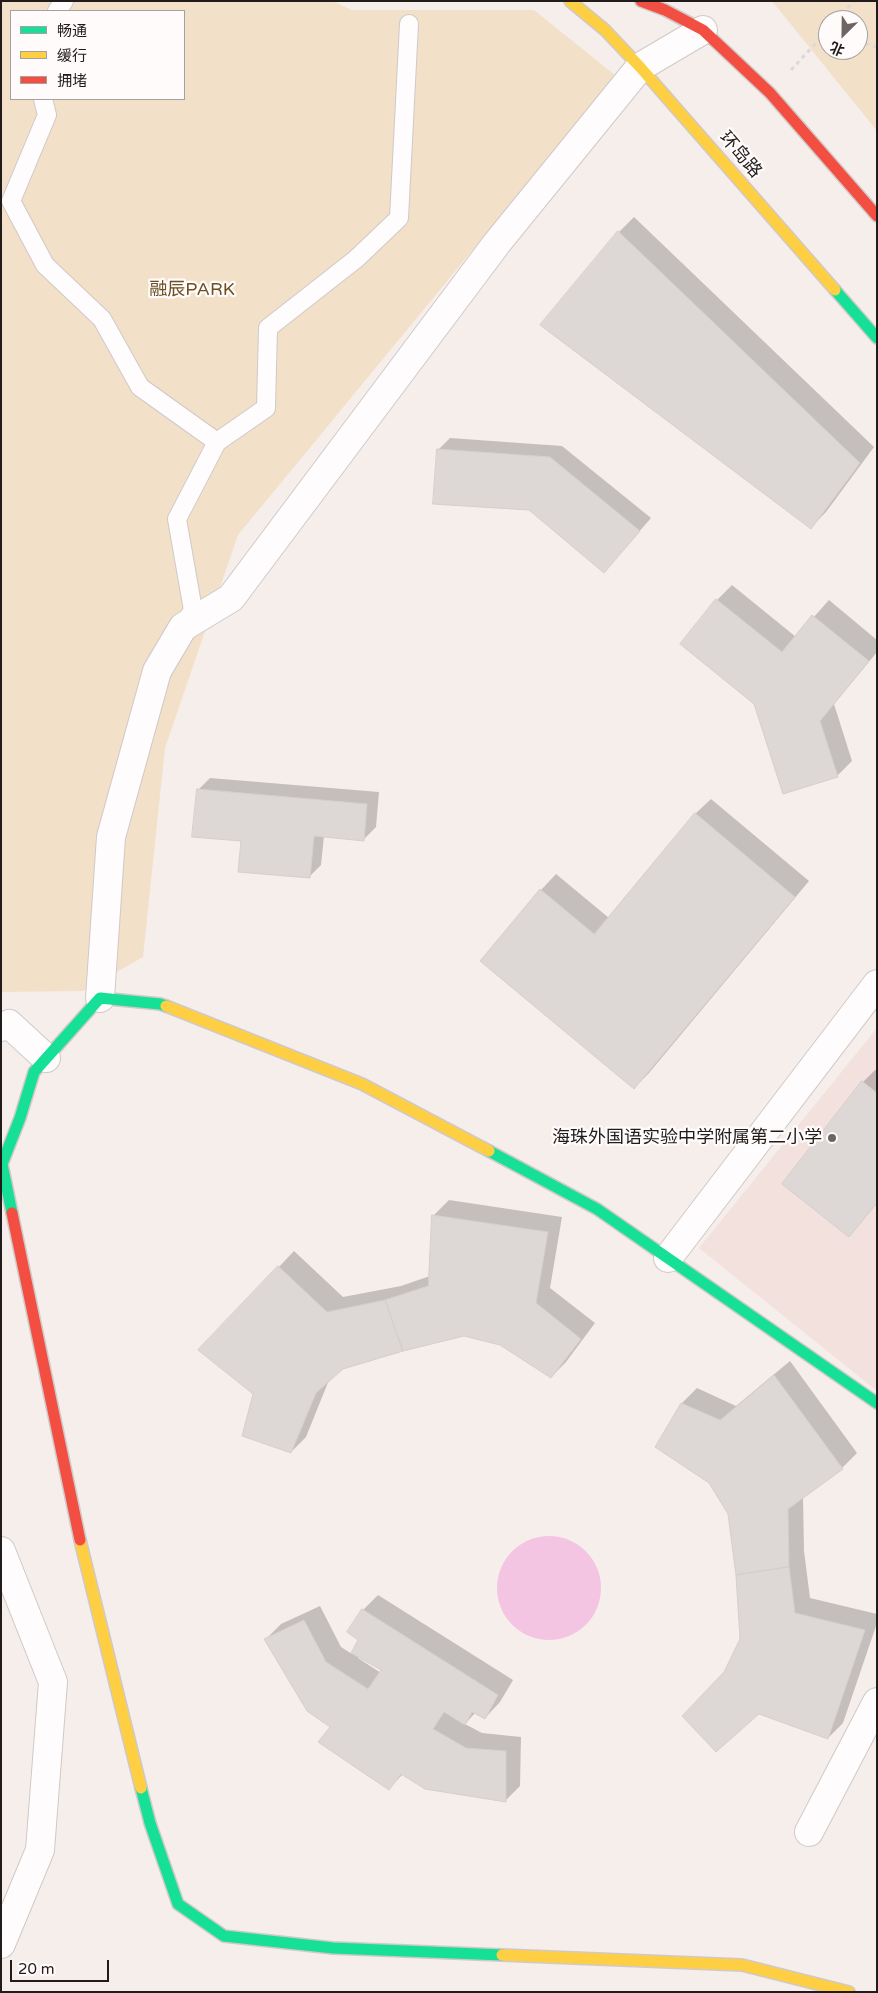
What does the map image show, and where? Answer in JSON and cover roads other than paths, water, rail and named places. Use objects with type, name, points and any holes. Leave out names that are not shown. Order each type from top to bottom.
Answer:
[{"type":"street","name":"环岛路","points":[[570,1],[605,30],[640,67],[877,338]]},
{"type":"street","points":[[641,1],[665,10],[703,30],[770,93],[877,216]]},
{"type":"street","points":[[703,30],[640,67],[497,243],[231,598],[183,626],[157,671],[111,837],[100,998],[34,1072],[20,1118],[2,1164],[4,1184],[76,1525],[150,1823],[178,1904],[224,1936],[333,1948],[742,1965],[849,1992]]},
{"type":"street","points":[[668,1258],[877,984]]},
{"type":"street","points":[[100,998],[160,1004],[362,1084],[597,1209],[877,1403]]},
{"type":"street","points":[[1,1027],[9,1024],[46,1058]]},
{"type":"street","points":[[1,1551],[53,1682],[40,1850],[1,1944]]},
{"type":"street","points":[[809,1832],[877,1702]]},
{"type":"lane","points":[[183,626],[192,610],[177,519],[216,442],[266,408],[268,328],[356,259],[399,218],[409,24]]},
{"type":"lane","points":[[43,100],[47,115],[11,201],[45,265],[102,319],[140,387],[216,442]]},
{"type":"place","name":"海珠外国语实验中学附属第二小学","points":[[832,1138]]},
{"type":"park label","name":"融辰PARK","points":[[192,290]]}]
